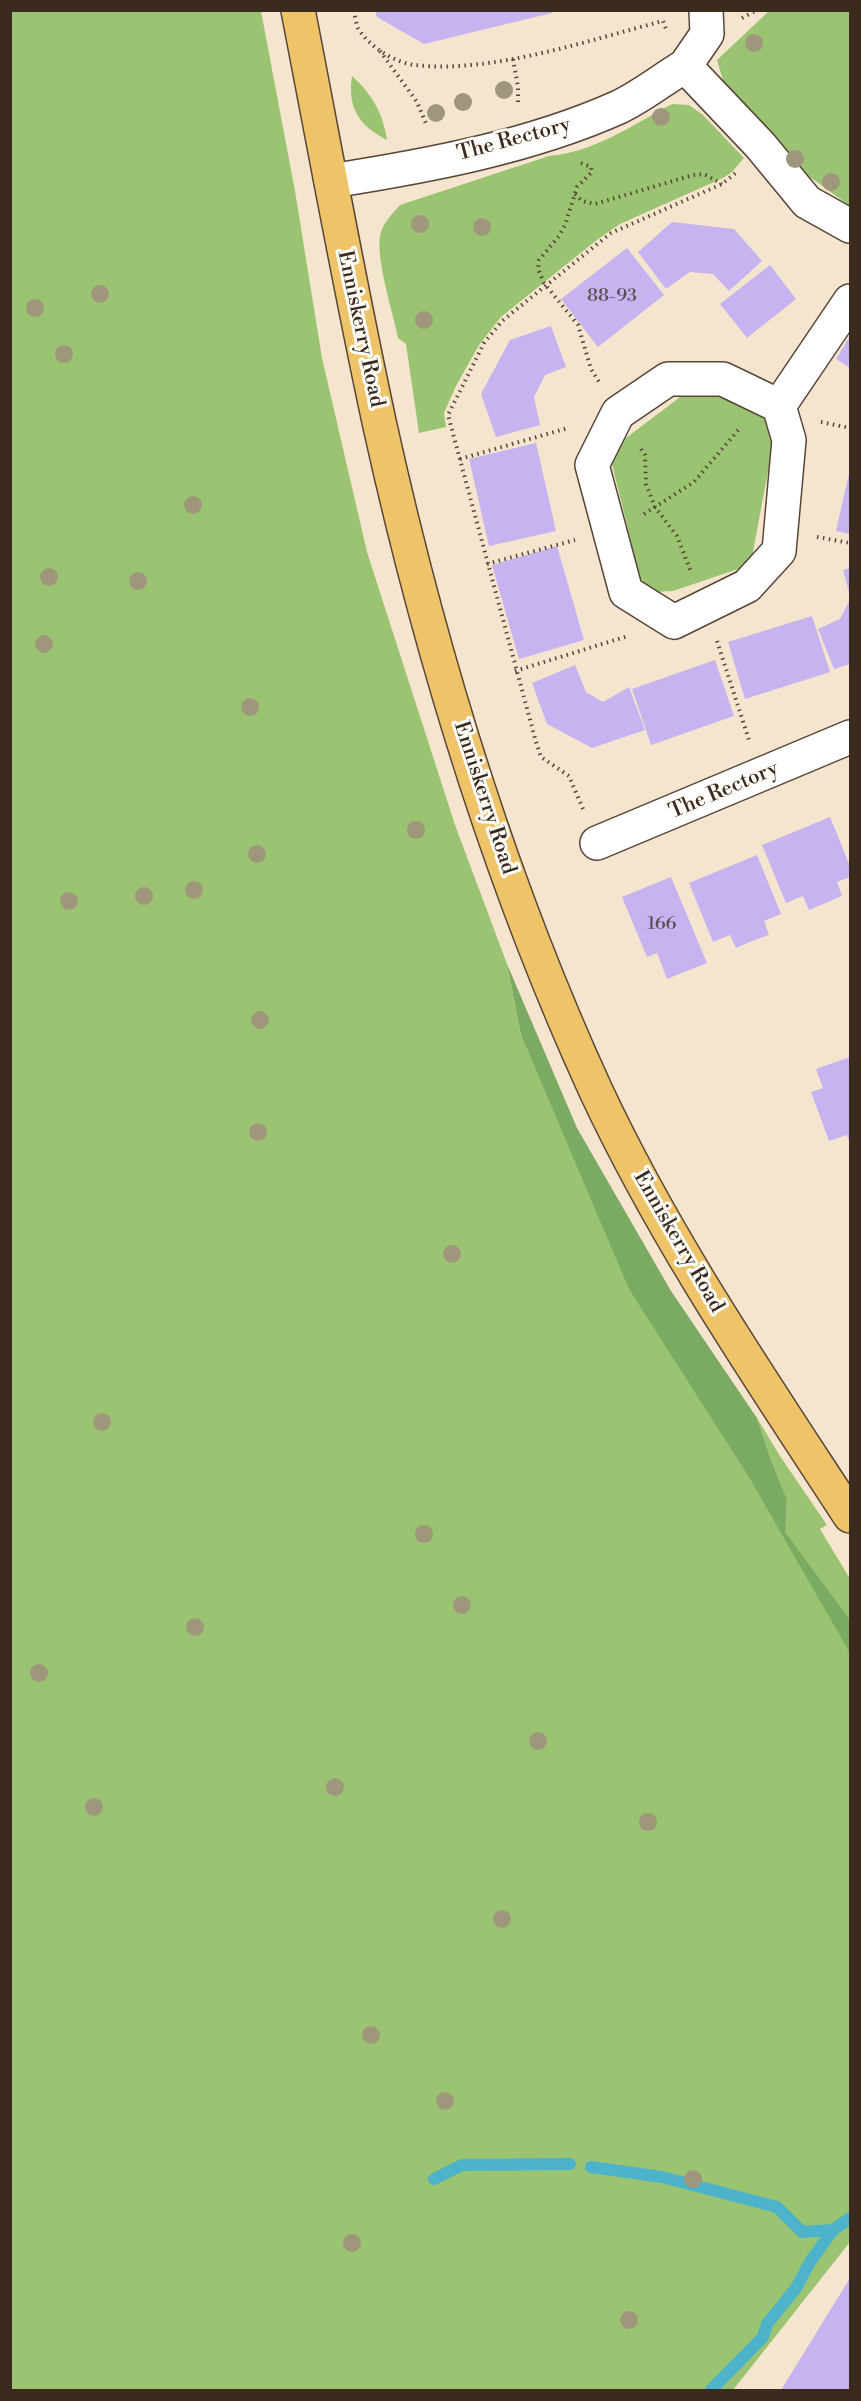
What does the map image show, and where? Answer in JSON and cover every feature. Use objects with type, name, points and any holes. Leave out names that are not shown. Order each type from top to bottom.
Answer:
[{"type":"main road","name":"Enniskerry Road","points":[[298,10],[376,406],[407,538],[464,742],[493,833],[560,1010],[636,1172],[688,1265],[850,1516]]},
{"type":"street","name":"The Rectory","points":[[331,181],[436,161],[526,140],[553,133],[621,106],[682,68],[707,34],[706,10]]},
{"type":"street","points":[[682,68],[760,145],[807,202],[850,226]]},
{"type":"street","points":[[769,402],[850,301]]},
{"type":"street","points":[[668,379],[723,379],[769,402],[789,440],[779,551],[747,586],[674,622],[626,592],[592,465],[611,427],[668,379]]},
{"type":"street","name":"The Rectory","points":[[597,843],[850,737]]},
{"type":"path","points":[[354,10],[357,27],[366,39],[398,61],[414,65],[470,64],[513,59],[663,21],[682,68]]},
{"type":"path","points":[[378,47],[417,102],[430,135],[436,161]]},
{"type":"path","points":[[513,59],[518,87],[518,114],[526,140]]},
{"type":"path","points":[[597,843],[569,776],[542,757],[515,671],[448,415],[484,343],[502,321],[610,234],[731,179],[760,145]]},
{"type":"path","points":[[575,163],[586,164],[591,167],[592,172],[577,187],[559,236],[539,260],[538,269],[546,285],[578,325],[611,427],[645,455],[646,484],[655,507],[677,536],[705,606],[760,775]]},
{"type":"path","points":[[575,194],[582,201],[596,204],[693,175],[704,174],[722,184]]},
{"type":"path","points":[[487,564],[611,530],[655,507],[694,482],[751,414],[769,402]]},
{"type":"path","points":[[460,459],[577,425],[611,427]]},
{"type":"path","points":[[515,671],[627,638],[647,605]]},
{"type":"green space","points":[[11,11],[261,11],[295,191],[322,358],[367,552],[455,825],[507,964],[521,1035],[630,1289],[748,1476],[784,1538],[787,1499],[757,1418],[827,1525],[820,1529],[850,1579],[850,2242],[733,2390],[11,2390]]},
{"type":"green space","points":[[769,11],[850,11],[850,206],[781,156],[725,87],[717,60]]},
{"type":"green space","points":[[352,76],[376,105],[383,121],[387,140],[362,122],[357,114],[351,97]]},
{"type":"green space","points":[[672,104],[689,105],[703,115],[744,158],[732,172],[723,178],[620,224],[501,317],[479,345],[456,386],[444,413],[446,427],[419,433],[406,344],[398,338],[380,259],[380,236],[388,219],[400,205],[549,156],[582,149],[613,136]]},
{"type":"green space","points":[[692,388],[733,396],[766,420],[772,439],[752,557],[744,567],[673,591],[652,592],[640,578],[611,460],[618,444]]},
{"type":"green space","points":[[507,964],[577,1128],[671,1291],[757,1418],[787,1499],[785,1532],[850,1620],[850,1653],[748,1476],[629,1289],[521,1035]]},
{"type":"building","points":[[375,10],[551,10],[552,13],[424,44],[377,17]]},
{"type":"building","points":[[672,222],[734,229],[762,261],[729,291],[713,274],[690,272],[666,289],[638,252]]},
{"type":"building","points":[[627,248],[664,295],[598,347],[561,299]]},
{"type":"building","points":[[770,265],[796,299],[747,338],[720,304]]},
{"type":"building","points":[[551,326],[566,367],[545,375],[534,397],[540,425],[496,437],[481,394],[510,340]]},
{"type":"building","points":[[850,336],[850,368],[836,359]]},
{"type":"building","points":[[536,443],[556,531],[489,546],[469,459]]},
{"type":"building","points":[[850,469],[850,534],[836,531]]},
{"type":"building","points":[[557,546],[584,640],[519,659],[492,565]]},
{"type":"building","points":[[850,568],[850,596],[843,570]]},
{"type":"building","points":[[850,599],[850,664],[834,669],[818,629],[840,619]]},
{"type":"building","points":[[812,616],[830,672],[745,699],[728,642]]},
{"type":"building","points":[[715,660],[734,716],[651,745],[632,689]]},
{"type":"building","points":[[575,665],[586,692],[603,702],[629,687],[645,730],[592,748],[547,724],[532,683]]},
{"type":"building","points":[[830,817],[850,866],[850,877],[837,882],[842,896],[809,910],[803,896],[786,903],[762,845]]},
{"type":"building","points":[[757,855],[781,914],[764,921],[769,935],[736,948],[730,935],[713,942],[689,883]]},
{"type":"building","points":[[671,877],[707,963],[667,979],[657,953],[647,957],[622,897]]},
{"type":"building","points":[[850,1057],[850,1143],[847,1135],[829,1141],[811,1092],[823,1088],[816,1069]]},
{"type":"building","points":[[850,2278],[850,2390],[781,2390]]},
{"type":"waterway","points":[[434,2179],[462,2165],[570,2164]]},
{"type":"waterway","points":[[591,2167],[662,2177],[777,2207],[802,2232],[833,2230],[850,2218]]},
{"type":"waterway","points":[[711,2390],[763,2337],[767,2324],[796,2288],[810,2262],[833,2230]]}]
